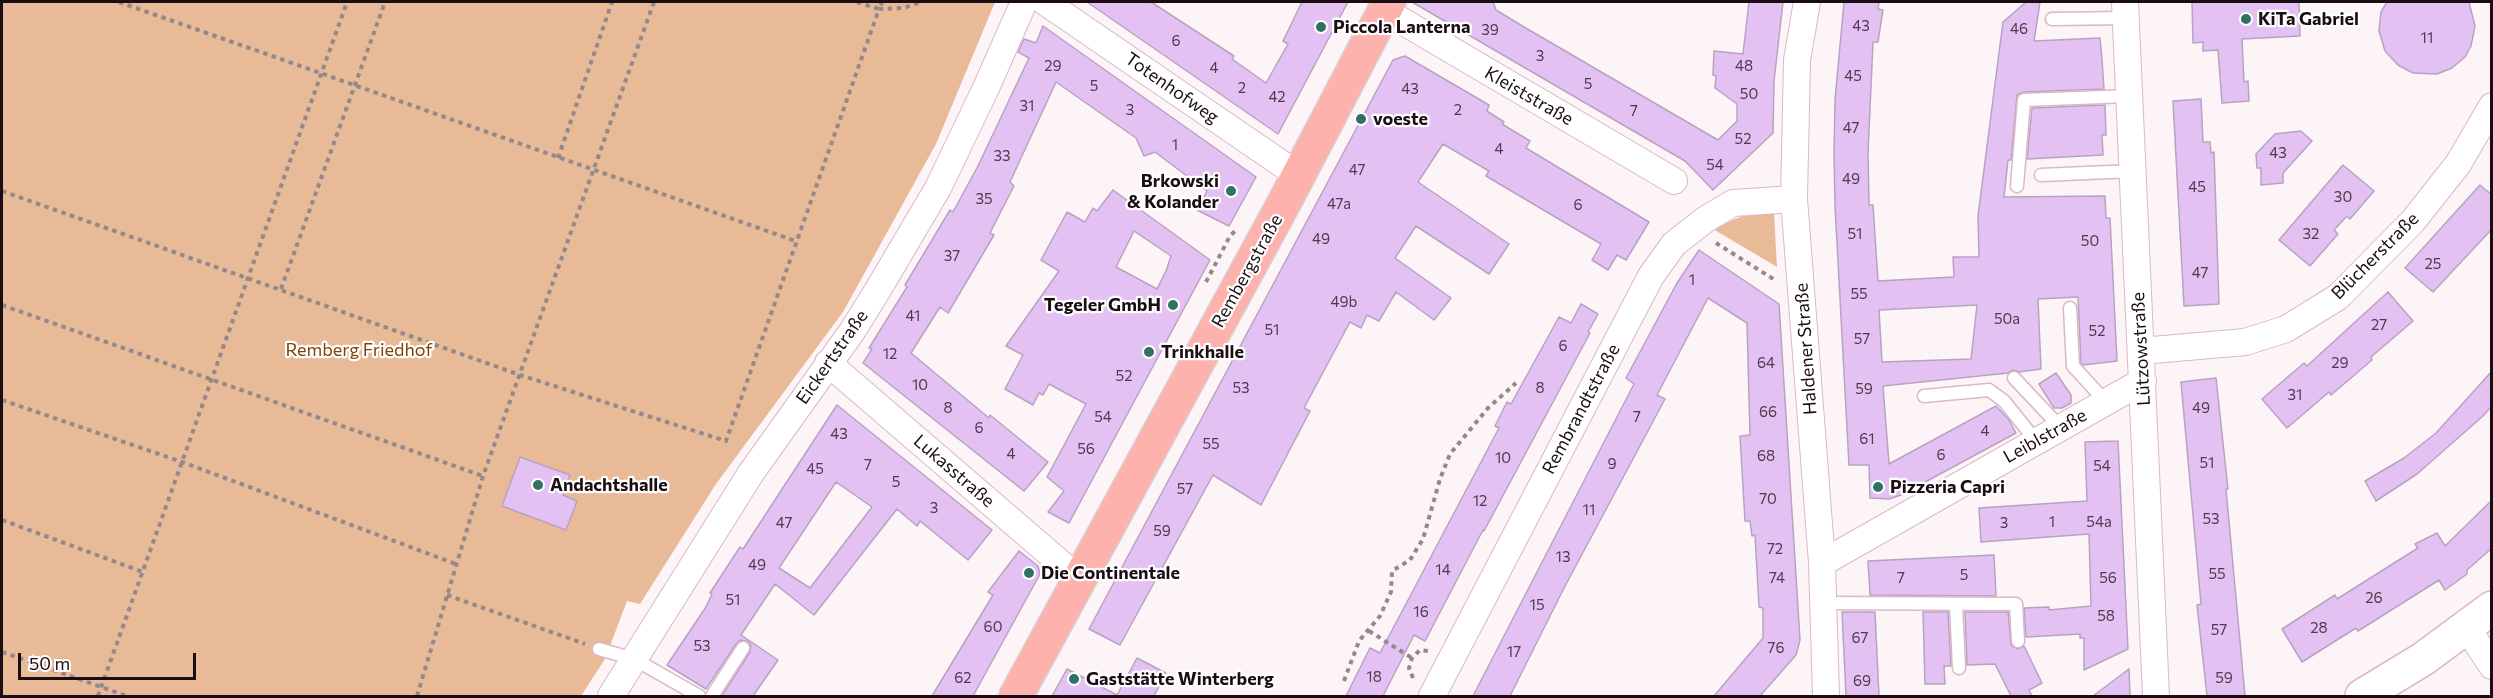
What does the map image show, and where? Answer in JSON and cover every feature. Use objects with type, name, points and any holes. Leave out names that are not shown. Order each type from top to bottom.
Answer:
[{"type":"main road","name":"Rembergstraße","points":[[1016,696],[1298,176],[1387,6]]},
{"type":"main road","points":[[2362,696],[2424,659],[2479,618]]},
{"type":"street","name":"Eickertstraße","points":[[611,696],[751,473],[879,288],[938,188],[1024,2]]},
{"type":"street","name":"Totenhofweg","points":[[1045,2],[1298,176]]},
{"type":"street","name":"Haldener Straße","points":[[1807,2],[1797,60],[1794,199],[1822,563],[1822,695]]},
{"type":"street","name":"Kleiststraße","points":[[1387,6],[1674,181]]},
{"type":"street","name":"Lützowstraße","points":[[2125,10],[2157,696]]},
{"type":"street","name":"Blücherstraße","points":[[2142,351],[2245,342],[2286,329],[2337,297],[2413,221],[2458,164],[2492,106]]},
{"type":"street","name":"Rembrandtstraße","points":[[1432,696],[1651,276],[1674,244],[1733,203],[1794,199]]},
{"type":"street","name":"Lukasstraße","points":[[828,363],[1079,579]]},
{"type":"street","name":"Leiblstraße","points":[[1822,563],[2143,381]]},
{"type":"street","points":[[2479,618],[2492,666]]},
{"type":"lane","points":[[2052,19],[2125,10]]},
{"type":"lane","points":[[2017,186],[2024,100],[2129,96]]},
{"type":"lane","points":[[2041,175],[2133,171]]},
{"type":"lane","points":[[2070,308],[2073,366],[2106,402]]},
{"type":"lane","points":[[2014,378],[2061,428]]},
{"type":"lane","points":[[1924,396],[1989,390],[2004,400],[2036,441]]},
{"type":"lane","points":[[1823,603],[2016,604],[2018,641]]},
{"type":"lane","points":[[1956,604],[1959,668]]},
{"type":"lane","points":[[712,696],[743,648]]},
{"type":"lane","points":[[599,649],[634,659],[699,696]]},
{"type":"path","points":[[119,2],[798,242]]},
{"type":"path","points":[[98,696],[347,2]]},
{"type":"path","points":[[280,290],[356,87],[385,2]]},
{"type":"path","points":[[558,158],[612,2]]},
{"type":"path","points":[[417,696],[483,476],[654,2]]},
{"type":"path","points":[[857,2],[879,9],[904,8],[921,2]]},
{"type":"path","points":[[2,191],[520,375],[726,441],[882,2]]},
{"type":"path","points":[[1693,229],[1802,296]]},
{"type":"path","points":[[2,305],[483,476]]},
{"type":"path","points":[[1344,681],[1359,641],[1380,616],[1391,592],[1392,572],[1410,560],[1423,539],[1440,479],[1450,454],[1488,408],[1516,383]]},
{"type":"path","points":[[2,400],[182,462],[456,564]]},
{"type":"path","points":[[2,520],[142,572]]},
{"type":"path","points":[[447,594],[599,649]]},
{"type":"path","points":[[1369,631],[1412,658]]},
{"type":"path","points":[[2,652],[127,696]]},
{"type":"green space","name":"Remberg Friedhof","points":[[2,2],[995,2],[936,144],[843,312],[716,484],[640,604],[627,601],[605,659],[581,696],[2,696]]},
{"type":"green space","points":[[1747,214],[1774,214],[1777,267],[1713,229]]},
{"type":"building","points":[[1087,2],[1151,2],[1234,56],[1232,59],[1266,83],[1288,44],[1283,41],[1302,2],[1348,2],[1278,134]]},
{"type":"building","points":[[1412,2],[1493,2],[1496,10],[1718,140],[1737,121],[1737,104],[1715,88],[1714,51],[1743,54],[1749,2],[1783,2],[1774,81],[1773,133],[1713,190],[1685,161]]},
{"type":"building","points":[[1844,2],[1879,2],[1878,9],[1883,10],[1878,42],[1873,42],[1868,153],[1869,205],[1873,205],[1878,281],[1954,277],[1953,257],[1979,257],[1978,216],[2003,22],[2026,2],[2040,2],[2034,41],[2100,38],[2104,89],[2024,92],[2017,95],[2011,160],[2008,160],[2004,197],[2105,196],[2106,218],[2110,218],[2117,361],[2083,365],[2081,363],[2078,297],[2038,299],[2041,369],[2019,372],[2013,370],[2008,373],[1883,386],[1889,464],[1996,406],[2009,420],[2016,433],[1901,495],[1889,499],[1870,498],[1869,465],[1849,465],[1835,206],[1835,100]],"holes":[[[1977,305],[1971,359],[1882,362],[1879,310]]]},
{"type":"building","name":"KiTa Gabriel","points":[[2192,2],[2299,2],[2300,36],[2242,39],[2244,82],[2248,81],[2249,101],[2222,103],[2218,50],[2203,51],[2203,42],[2193,43]]},
{"type":"building","points":[[2387,2],[2469,2],[2475,26],[2471,46],[2465,57],[2452,68],[2437,74],[2413,73],[2398,65],[2385,51],[2379,31],[2381,12]]},
{"type":"building","points":[[1043,26],[1256,177],[1229,226],[1197,210],[1207,191],[1155,152],[1144,156],[1136,138],[1056,82],[1010,182],[1014,186],[990,233],[994,235],[948,313],[940,307],[911,353],[989,418],[990,415],[1048,462],[1024,491],[863,363],[872,349],[869,348],[907,287],[905,285],[950,210],[953,212],[978,166],[1029,58],[1018,52],[1024,39],[1036,43]]},
{"type":"building","points":[[1405,56],[1489,105],[1487,111],[1504,122],[1502,124],[1530,141],[1526,148],[1649,222],[1626,260],[1617,255],[1608,270],[1592,260],[1601,244],[1486,176],[1489,171],[1443,144],[1418,182],[1509,244],[1489,274],[1416,226],[1395,258],[1451,298],[1434,320],[1396,292],[1379,321],[1367,315],[1361,328],[1350,322],[1304,408],[1310,411],[1261,505],[1213,475],[1120,645],[1089,629],[1393,60]]},
{"type":"building","points":[[2201,99],[2203,142],[2210,142],[2211,153],[2214,152],[2219,304],[2184,306],[2173,101]]},
{"type":"building","points":[[2105,105],[2106,135],[2102,135],[2103,155],[2027,159],[2032,108]]},
{"type":"building","points":[[2301,131],[2312,141],[2283,173],[2283,183],[2261,185],[2261,168],[2257,168],[2256,154],[2275,134]]},
{"type":"building","points":[[2343,165],[2374,191],[2350,219],[2347,216],[2334,230],[2338,234],[2310,266],[2279,240]]},
{"type":"building","points":[[2480,185],[2492,195],[2492,229],[2433,292],[2405,268]]},
{"type":"building","points":[[1113,190],[1210,260],[1069,523],[1048,512],[1064,491],[1047,477],[1086,404],[1049,384],[1043,395],[1039,393],[1033,405],[1005,389],[1023,355],[1006,346],[1059,271],[1041,260],[1067,212],[1085,222],[1093,208],[1097,211]],"holes":[[[1134,231],[1171,256],[1157,289],[1116,267]]]},
{"type":"building","points":[[1699,250],[1779,304],[1800,640],[1796,655],[1760,696],[1714,696],[1763,638],[1763,608],[1759,607],[1755,535],[1752,536],[1750,521],[1745,521],[1740,436],[1750,435],[1747,323],[1708,298],[1657,395],[1665,399],[1564,588],[1510,696],[1473,696],[1634,384],[1626,378],[1677,283]]},
{"type":"building","points":[[2388,292],[2413,321],[2331,395],[2329,392],[2287,428],[2262,399],[2304,363],[2307,366]]},
{"type":"building","points":[[1581,304],[1598,314],[1588,332],[1590,333],[1425,641],[1414,635],[1383,696],[1346,696],[1370,648],[1380,653],[1499,428],[1495,426],[1507,402],[1511,404],[1559,317],[1571,323]]},
{"type":"building","points":[[2492,371],[2492,406],[2417,474],[2376,501],[2365,481],[2404,458],[2436,433]]},
{"type":"building","points":[[2056,373],[2071,395],[2071,403],[2062,408],[2054,408],[2039,384]]},
{"type":"building","points":[[2216,378],[2228,489],[2226,489],[2245,696],[2207,696],[2197,605],[2201,604],[2181,382]]},
{"type":"building","points":[[837,405],[992,530],[968,560],[920,521],[917,526],[897,509],[814,615],[775,584],[741,635],[778,660],[753,696],[722,696],[750,652],[751,645],[747,641],[740,640],[736,644],[706,689],[667,665],[706,607],[712,594],[710,593],[740,547],[743,549]],"holes":[[[836,482],[872,507],[810,588],[779,568]]]},
{"type":"building","points":[[2118,441],[2128,649],[2084,670],[2084,638],[2080,638],[2080,634],[2026,637],[2024,608],[2049,607],[2049,610],[2091,606],[2089,534],[1981,542],[1979,508],[2087,501],[2085,442]]},
{"type":"building","name":"Andachtshalle","points":[[520,457],[570,475],[563,495],[577,501],[566,530],[502,506]]},
{"type":"building","points":[[2492,500],[2492,548],[2467,570],[2467,574],[2445,590],[2439,580],[2358,631],[2356,628],[2302,662],[2282,629],[2335,595],[2337,599],[2418,548],[2415,544],[2437,533],[2445,546]]},
{"type":"building","points":[[1019,551],[1038,566],[1040,574],[973,696],[932,696],[993,595],[988,592]]},
{"type":"building","points":[[1994,555],[1996,596],[1870,595],[1868,561]]},
{"type":"building","points":[[1842,612],[1875,612],[1879,696],[1846,696]]},
{"type":"building","points":[[1923,612],[1948,612],[1951,666],[1944,666],[1945,684],[1925,684]]},
{"type":"building","points":[[1965,612],[2008,612],[2011,645],[2018,649],[2024,646],[2042,683],[2029,690],[2032,696],[2011,696],[1995,664],[1967,665]]},
{"type":"building","points":[[1137,658],[1166,673],[1154,696],[1052,696],[1067,669],[1117,695]]},
{"type":"building","points":[[2129,669],[2130,696],[2093,696]]},
{"type":"place","name":"KiTa Gabriel","points":[[2246,19]]},
{"type":"place","name":"Piccola Lanterna","points":[[1321,27]]},
{"type":"place","name":"voeste","points":[[1361,119]]},
{"type":"place","name":"Brkowski & Kolander","points":[[1231,191]]},
{"type":"place","name":"Tegeler GmbH","points":[[1173,305]]},
{"type":"place","name":"Trinkhalle","points":[[1149,352]]},
{"type":"place","name":"Andachtshalle","points":[[538,485]]},
{"type":"place","name":"Pizzeria Capri","points":[[1878,487]]},
{"type":"place","name":"Die Continentale","points":[[1029,573]]},
{"type":"place","name":"Gaststätte Winterberg","points":[[1074,679]]}]
